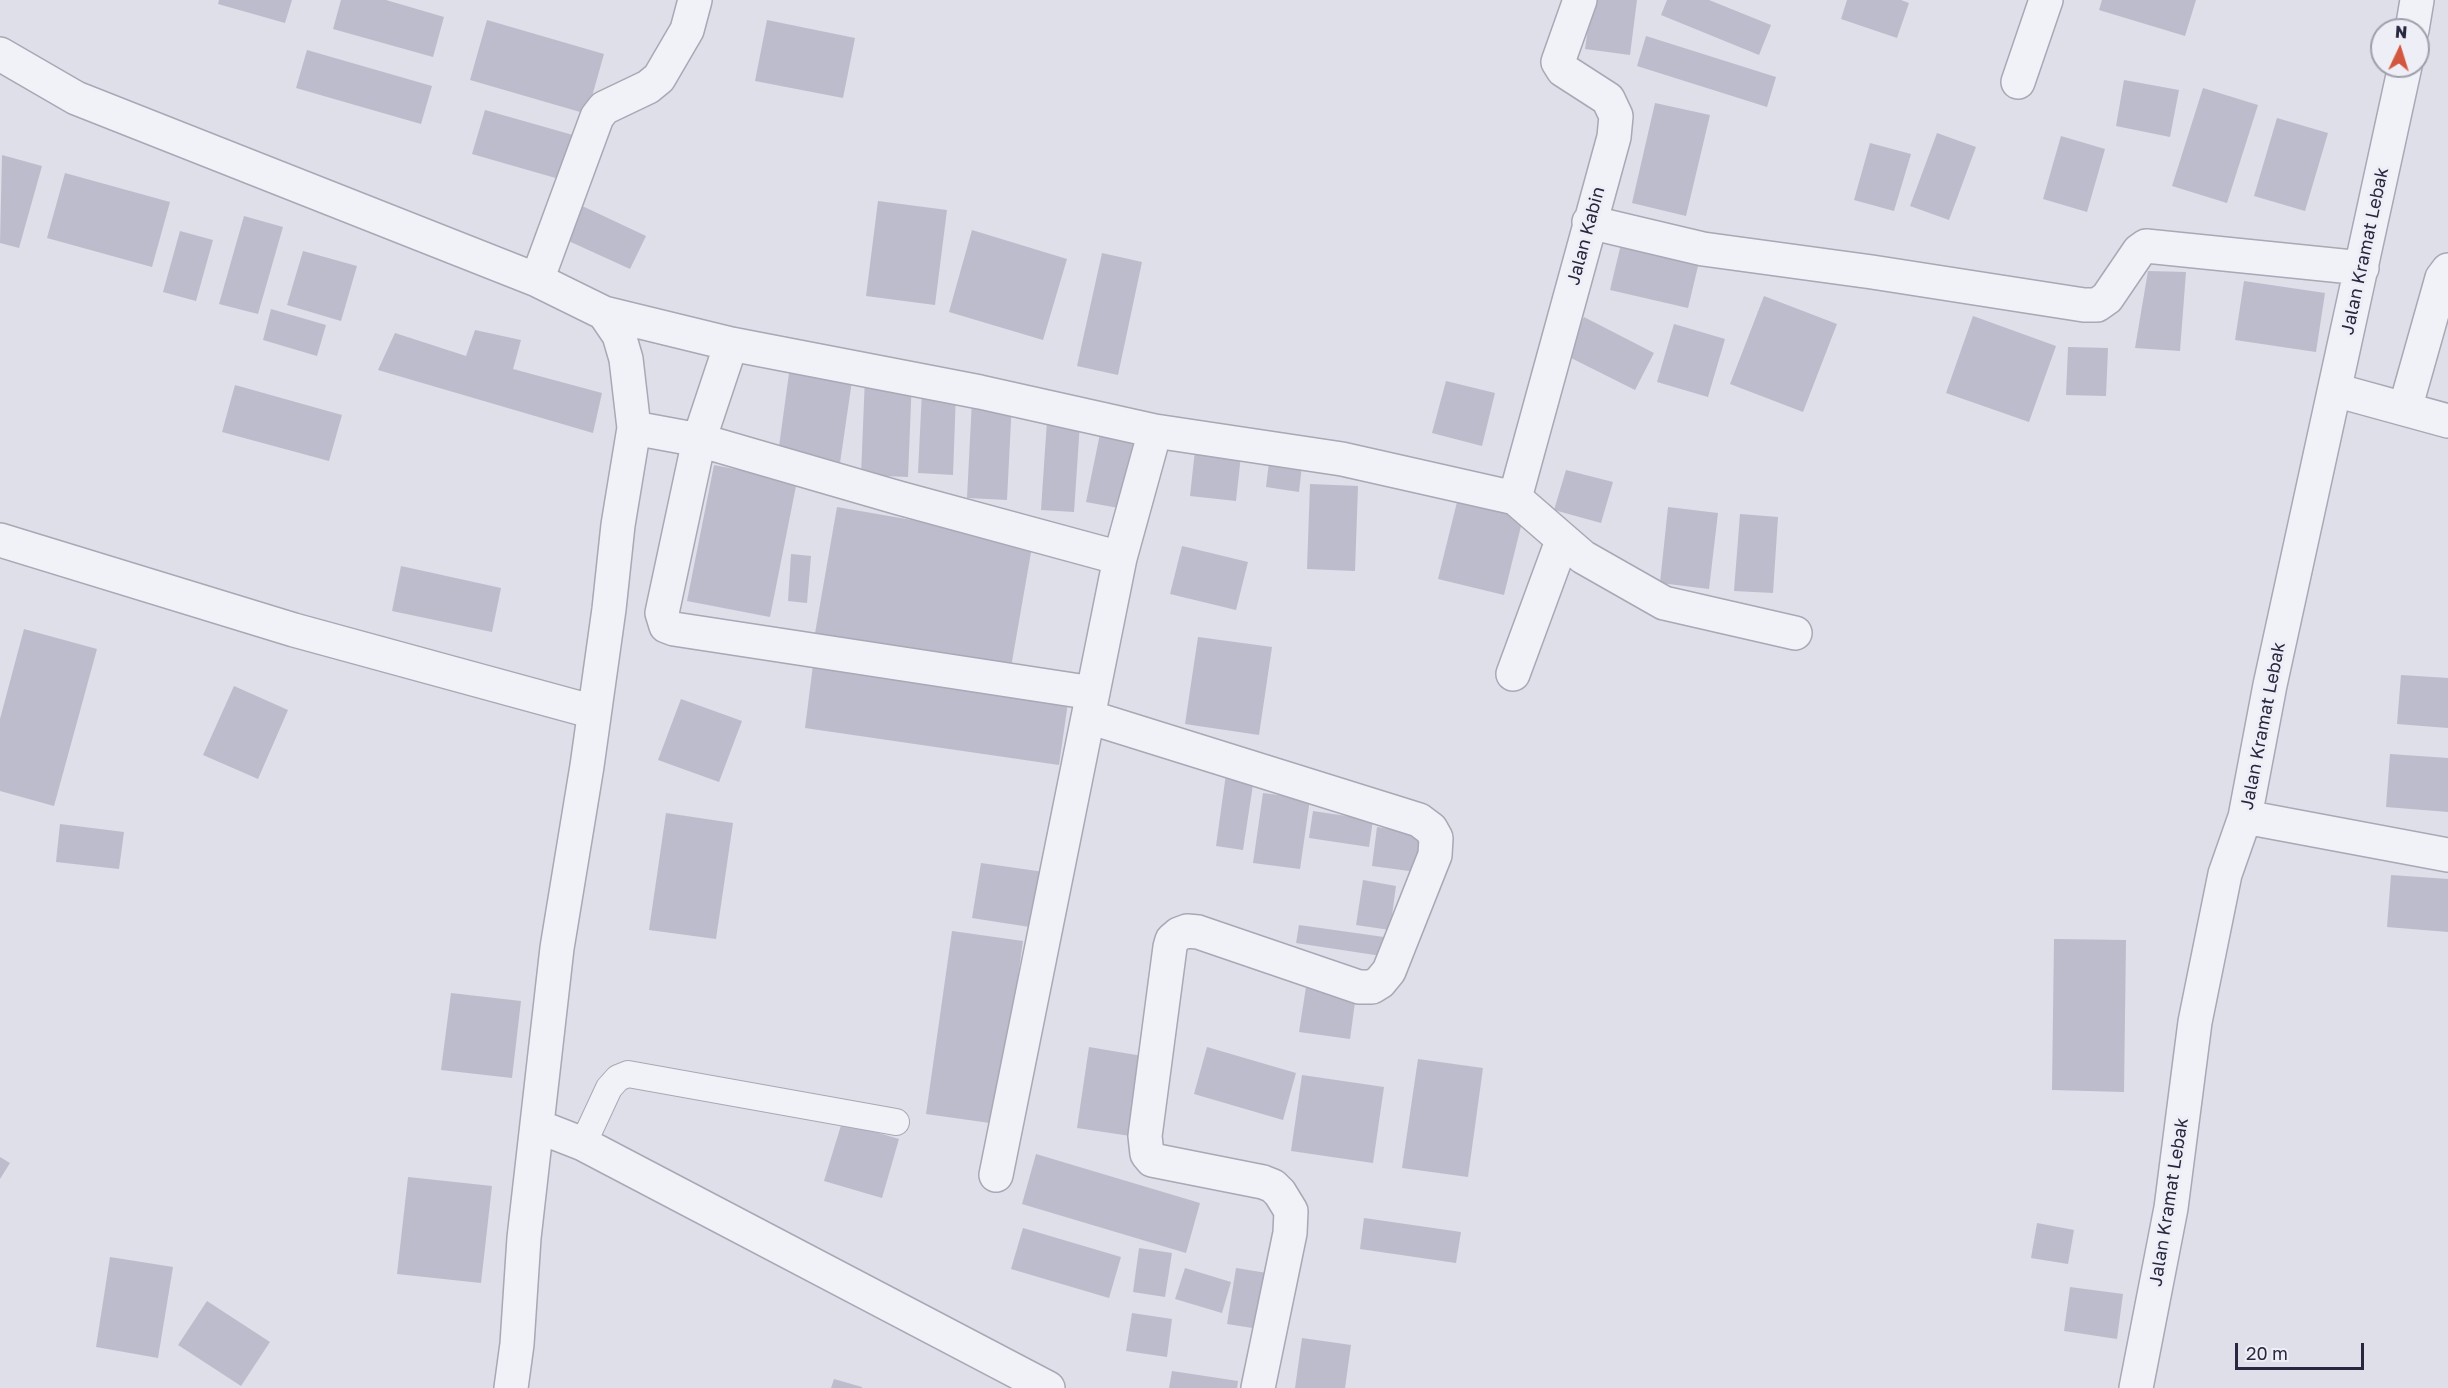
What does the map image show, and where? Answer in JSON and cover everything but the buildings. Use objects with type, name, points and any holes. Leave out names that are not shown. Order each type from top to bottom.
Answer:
[{"type":"street","points":[[537,280],[597,117],[604,108],[648,87],[659,78],[687,30],[695,0]]},
{"type":"street","name":"Jalan Kabin","points":[[1515,498],[1614,136],[1616,116],[1608,99],[1563,70],[1558,62],[1580,0]]},
{"type":"street","points":[[2018,82],[2046,0]]},
{"type":"street","points":[[2414,18],[2417,0]]},
{"type":"street","points":[[0,54],[76,98],[537,280],[604,313],[731,344],[957,387],[1155,431],[1342,459],[1515,498],[1582,557],[1664,603],[1795,633]]},
{"type":"street","name":"Jalan Kramat Lebak","points":[[2136,1388],[2171,1208],[2195,1022],[2225,874],[2245,817],[2270,685],[2402,78]]},
{"type":"street","points":[[1589,222],[1703,249],[1872,272],[2084,305],[2097,305],[2107,298],[2139,251],[2146,246],[2362,268]]},
{"type":"street","points":[[2405,409],[2442,279],[2448,270]]},
{"type":"street","points":[[511,1388],[517,1344],[524,1238],[557,948],[594,711],[618,525],[634,428],[626,359],[619,335],[604,313]]},
{"type":"street","points":[[731,344],[699,440],[662,613],[666,626],[1091,705],[1419,820],[1431,829],[1436,838],[1435,855],[1389,970],[1380,982],[1372,987],[1359,987],[1198,932],[1187,931],[1172,940],[1145,1136],[1147,1154],[1152,1160],[1263,1182],[1280,1193],[1291,1211],[1290,1233],[1258,1388]]},
{"type":"street","points":[[2335,390],[2448,421]]},
{"type":"street","points":[[634,428],[699,440],[1120,558]]},
{"type":"street","points":[[996,1175],[1120,558],[1155,431]]},
{"type":"street","points":[[0,540],[294,630],[594,711]]},
{"type":"street","points":[[1513,674],[1562,540]]},
{"type":"street","points":[[2245,817],[2448,855]]},
{"type":"street","points":[[537,1126],[583,1144],[1048,1388]]},
{"type":"lane","points":[[583,1144],[609,1088],[618,1078],[628,1074],[896,1122]]}]
